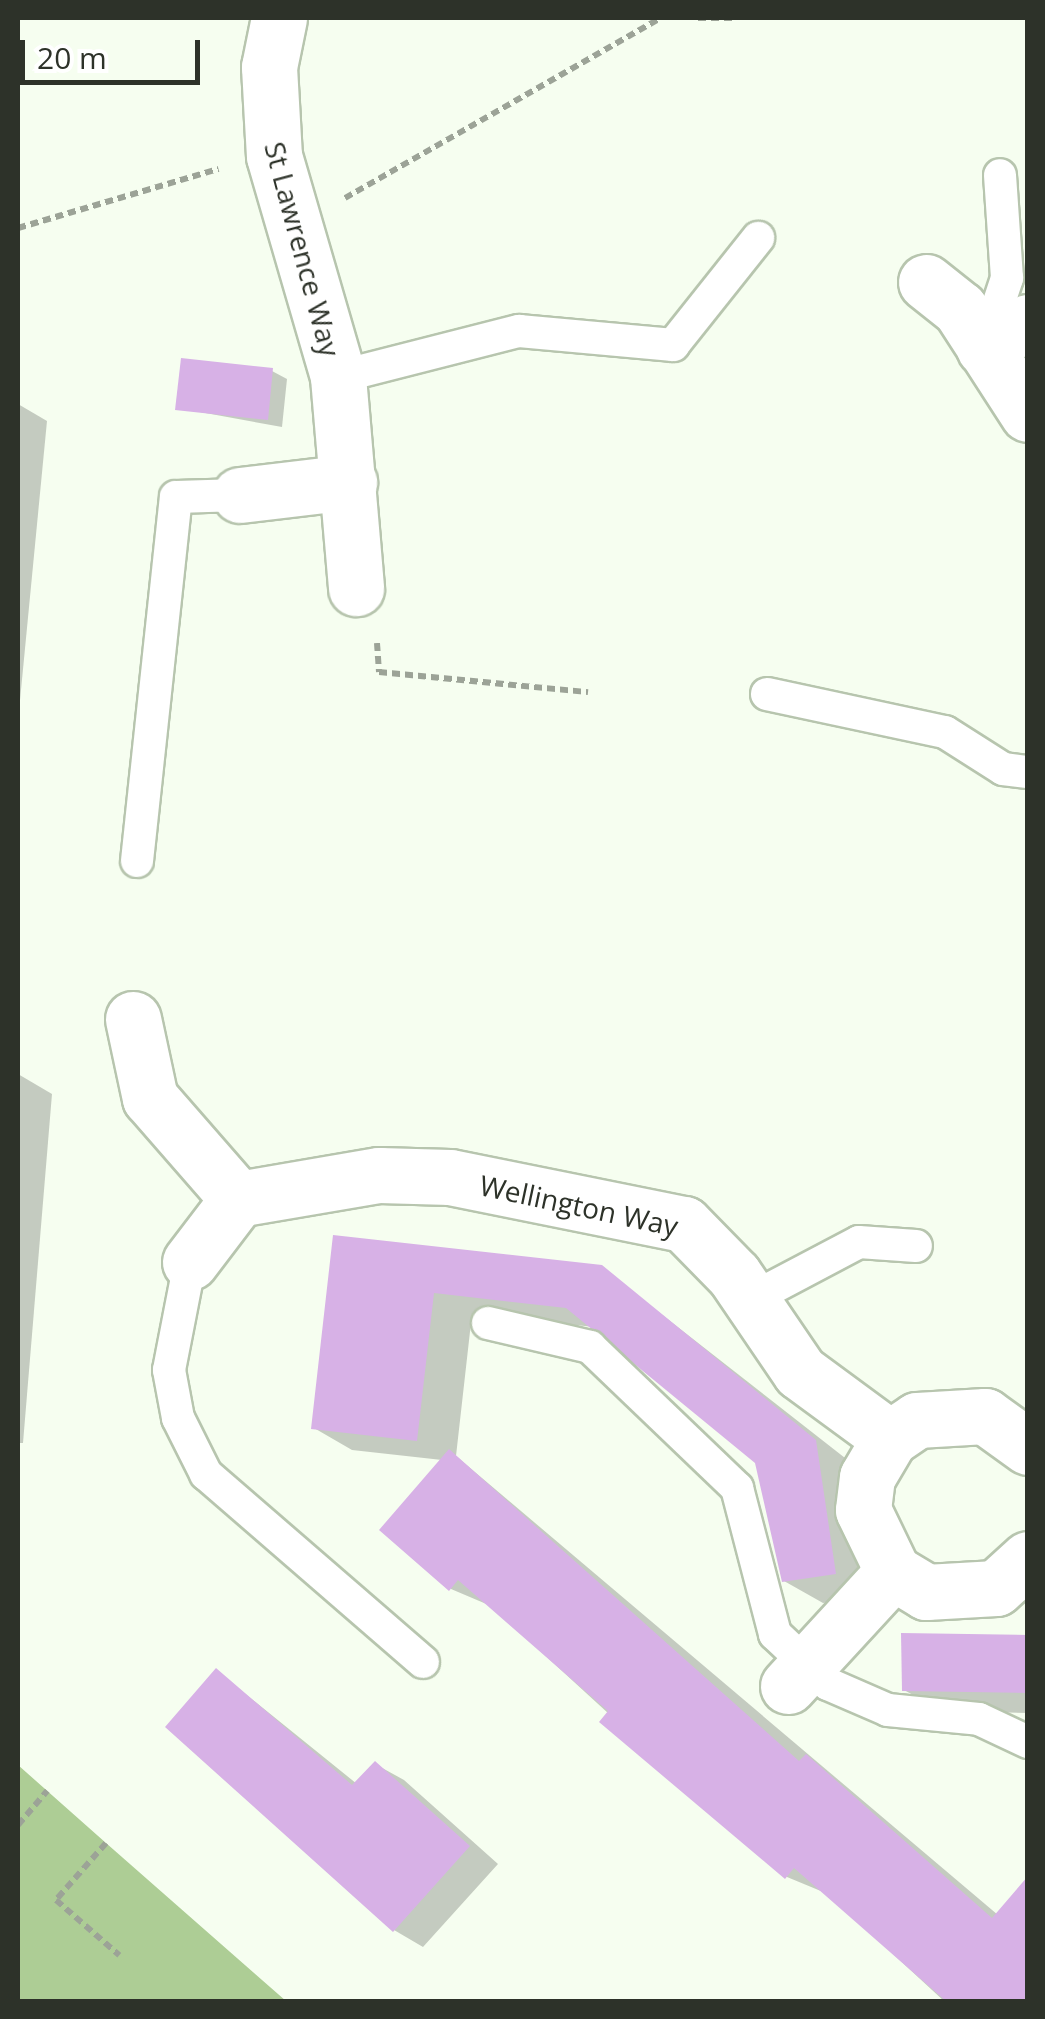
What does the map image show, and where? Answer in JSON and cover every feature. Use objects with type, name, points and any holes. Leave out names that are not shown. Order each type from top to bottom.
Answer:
[{"type":"street","name":"St Lawrence Way","points":[[279,18],[269,67],[274,156],[338,378],[356,588]]},
{"type":"street","points":[[926,282],[960,309],[1006,335],[1024,401]]},
{"type":"street","points":[[240,495],[349,482]]},
{"type":"street","points":[[133,1019],[150,1098],[238,1199],[190,1262]]},
{"type":"street","name":"Wellington Way","points":[[238,1199],[380,1175],[450,1178],[684,1224],[749,1300],[800,1372],[890,1438]]},
{"type":"street","points":[[1025,1436],[953,1411],[890,1438],[867,1478],[864,1510],[893,1572],[926,1592],[958,1596],[996,1588],[1025,1568]]},
{"type":"street","points":[[796,1676],[893,1572]]},
{"type":"lane","points":[[1000,175],[1008,278],[1006,335]]},
{"type":"lane","points":[[338,378],[519,331],[673,345],[758,238]]},
{"type":"lane","points":[[137,860],[176,497],[240,495]]},
{"type":"lane","points":[[766,694],[945,732],[1003,769],[1028,772]]},
{"type":"lane","points":[[749,1300],[859,1242],[916,1246]]},
{"type":"lane","points":[[190,1262],[169,1370],[197,1459],[423,1662]]},
{"type":"lane","points":[[488,1323],[590,1348],[737,1488],[759,1592],[796,1676],[888,1710],[979,1718],[1028,1742]]},
{"type":"path","points":[[291,215],[344,198],[660,18]]},
{"type":"path","points":[[698,18],[735,18]]},
{"type":"path","points":[[18,228],[274,156]]},
{"type":"path","points":[[356,588],[375,612],[379,672],[588,692]]},
{"type":"path","points":[[18,1826],[48,1791]]},
{"type":"path","points":[[106,1842],[56,1900],[119,1956]]},
{"type":"shaded area","points":[[18,1765],[106,1843],[286,2001],[18,2001]]},
{"type":"building","points":[[181,358],[273,368],[268,420],[175,410]]},
{"type":"building","points":[[333,1235],[602,1265],[816,1440],[836,1574],[782,1582],[755,1463],[566,1308],[434,1293],[417,1441],[311,1429]]},
{"type":"building","points":[[449,1449],[799,1761],[806,1754],[992,1918],[1028,1876],[1028,2002],[947,2002],[794,1868],[785,1879],[599,1722],[608,1711],[458,1580],[449,1591],[379,1530]]},
{"type":"building","points":[[901,1633],[1028,1635],[1028,1693],[902,1691]]},
{"type":"building","points":[[216,1668],[352,1785],[375,1761],[470,1846],[393,1932],[165,1727]]}]
